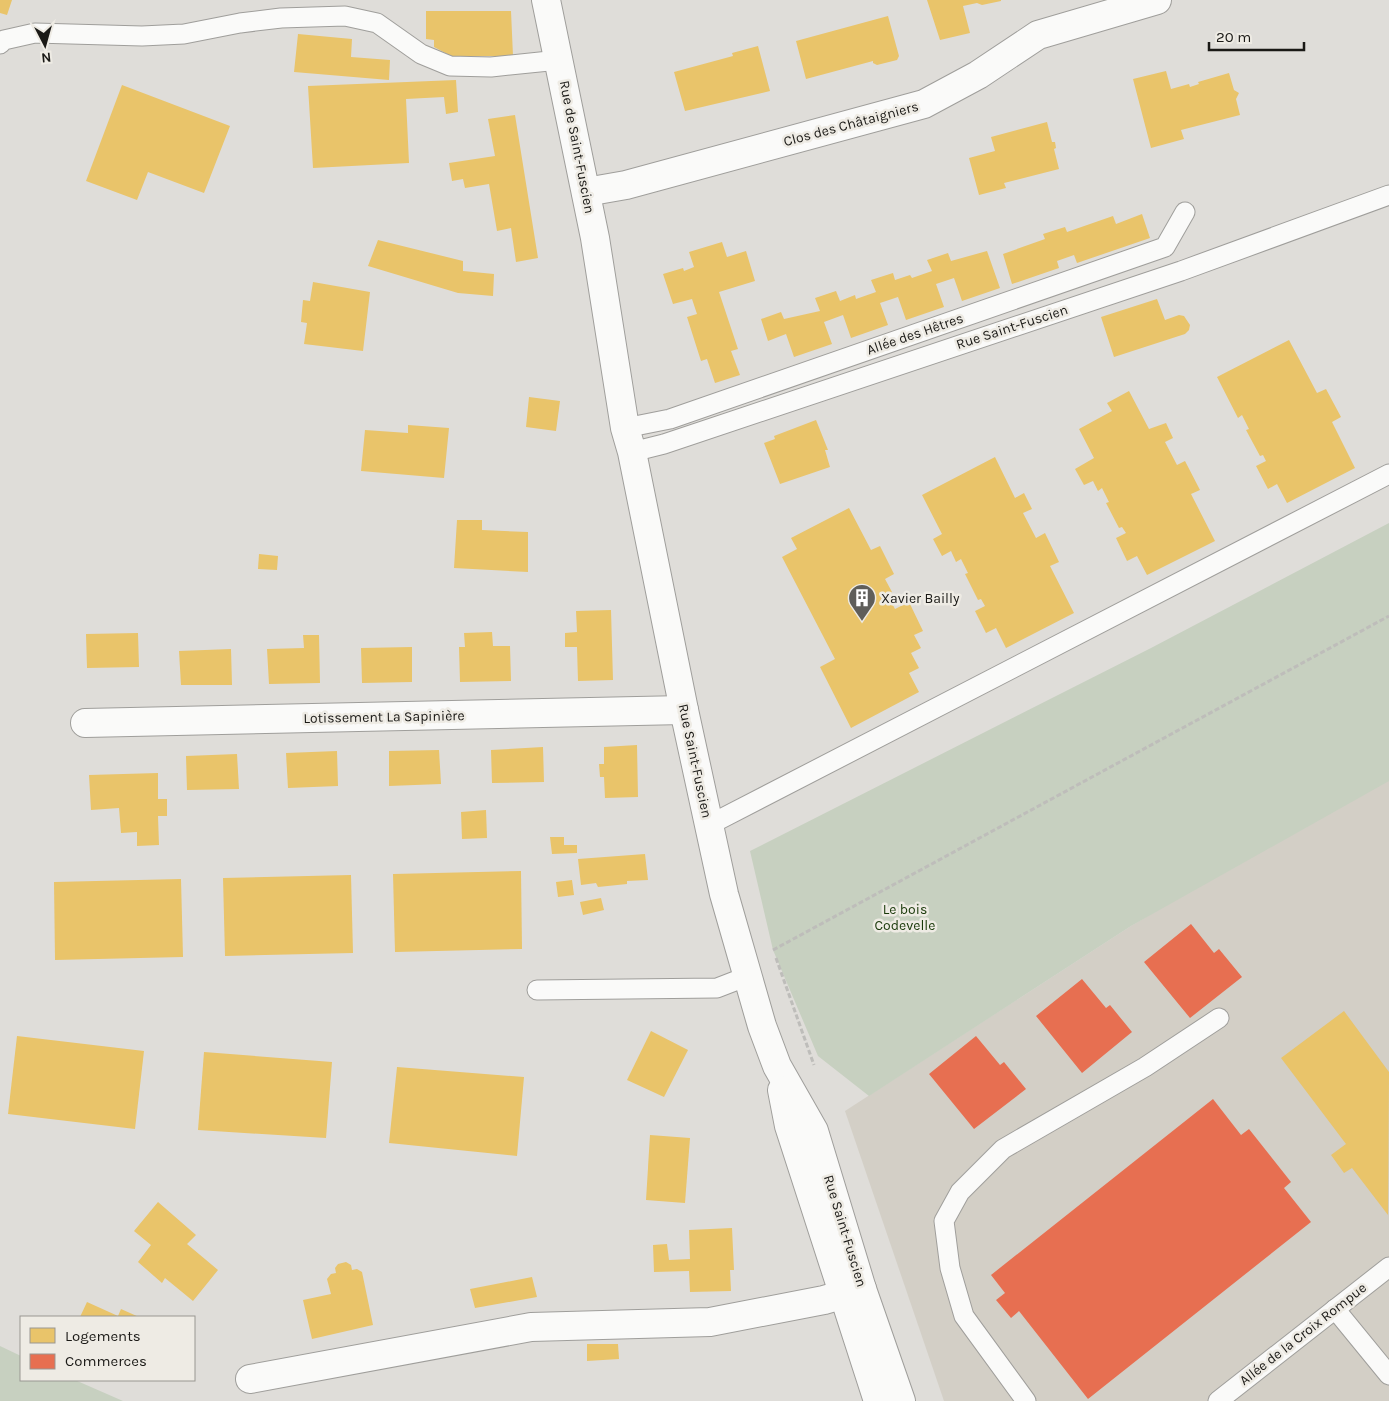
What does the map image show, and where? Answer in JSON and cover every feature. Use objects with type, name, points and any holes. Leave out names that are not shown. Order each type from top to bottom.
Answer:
[{"type":"street","name":"Rue de Saint-Fuscien","points":[[546,0],[605,294]]},
{"type":"street","name":"Clos des Châtaigniers","points":[[586,192],[626,185],[924,104],[978,75],[1038,35],[1157,0]]},
{"type":"street","name":"Rue Saint-Fuscien","points":[[605,294],[628,440],[724,894],[762,1026],[777,1066],[814,1131],[878,1401]]},
{"type":"street","name":"Lotissement La Sapinière","points":[[85,723],[684,710]]},
{"type":"street","name":"Rue Saint-Fuscien","points":[[852,1292],[901,1401]]},
{"type":"street","points":[[250,1379],[531,1327],[710,1322],[824,1300],[852,1292]]},
{"type":"lane","points":[[0,44],[4,40],[35,33],[142,36],[184,34],[240,22],[281,18],[344,16],[377,23],[421,54],[450,66],[491,66],[559,60]]},
{"type":"lane","name":"Rue Saint-Fuscien","points":[[628,440],[664,444],[1171,274],[1389,195]]},
{"type":"lane","name":"Allée des Hêtres","points":[[628,440],[670,419],[1165,248],[1185,212]]},
{"type":"lane","points":[[709,824],[1389,474]]},
{"type":"lane","points":[[536,990],[716,988],[748,976]]},
{"type":"lane","points":[[1026,1401],[964,1316],[950,1268],[944,1221],[960,1192],[1003,1149],[1146,1067],[1219,1018]]},
{"type":"lane","name":"Allée de la Croix Rompue","points":[[1218,1401],[1389,1267]]},
{"type":"lane","points":[[1335,1309],[1389,1375]]},
{"type":"path","points":[[773,950],[1389,616]]},
{"type":"path","points":[[771,942],[814,1067]]},
{"type":"shaded area","points":[[1389,773],[1389,1401],[944,1401],[845,1111],[1131,926]]},
{"type":"green space","name":"Le bois Codevelle","points":[[1389,523],[1389,781],[1131,926],[869,1096],[818,1056],[773,950],[750,851],[1151,648]]},
{"type":"green space","points":[[0,1346],[20,1356],[20,1381],[77,1381],[123,1401],[0,1401]]},
{"type":"building: Logements","points":[[0,0],[12,0],[7,15],[0,13]]},
{"type":"building: Logements","points":[[927,0],[1001,1],[963,6],[970,33],[940,40]]},
{"type":"building: Logements","points":[[426,11],[511,11],[513,56],[451,56],[434,47],[434,40],[426,39]]},
{"type":"building: Logements","points":[[888,16],[899,56],[897,60],[877,65],[873,61],[806,79],[796,41]]},
{"type":"building: Logements","points":[[298,34],[352,39],[351,57],[390,60],[389,80],[294,72]]},
{"type":"building: Logements","points":[[758,46],[770,91],[685,111],[674,72],[733,56],[732,53]]},
{"type":"building: Logements","points":[[1166,71],[1171,89],[1189,84],[1190,87],[1199,84],[1198,82],[1229,73],[1234,90],[1239,93],[1236,99],[1240,115],[1181,130],[1184,139],[1151,148],[1133,79]]},
{"type":"building: Logements","points":[[456,80],[458,112],[446,114],[444,97],[406,99],[409,163],[313,168],[308,86]]},
{"type":"building: Logements","points":[[122,85],[230,126],[204,193],[148,172],[137,200],[86,181]]},
{"type":"building: Logements","points":[[515,115],[538,258],[516,262],[511,228],[497,231],[489,184],[465,188],[463,179],[452,181],[449,163],[495,156],[488,119]]},
{"type":"building: Logements","points":[[1047,122],[1052,142],[1055,142],[1056,148],[1054,149],[1059,169],[1004,183],[1006,188],[979,195],[969,158],[995,151],[991,137]]},
{"type":"building: Logements","points":[[1142,214],[1150,238],[1077,263],[1074,255],[1057,261],[1059,268],[1012,284],[1003,254],[1045,239],[1043,234],[1065,227],[1067,232],[1113,216],[1116,224]]},
{"type":"building: Logements","points":[[378,240],[463,261],[463,271],[494,274],[493,296],[458,293],[368,266]]},
{"type":"building: Logements","points":[[722,242],[727,257],[746,251],[755,281],[719,292],[738,349],[731,351],[740,375],[715,383],[707,359],[701,361],[687,317],[697,314],[692,299],[673,304],[663,274],[683,268],[684,271],[694,267],[689,252]]},
{"type":"building: Logements","points":[[987,251],[1000,288],[962,301],[954,278],[936,284],[944,307],[906,320],[898,297],[880,303],[888,325],[851,338],[843,315],[824,322],[832,344],[794,357],[786,334],[768,341],[761,319],[781,312],[784,319],[820,311],[815,298],[836,291],[840,301],[855,295],[856,299],[876,292],[871,280],[893,273],[895,280],[910,275],[912,278],[932,271],[927,260],[948,253],[951,261]]},
{"type":"building: Logements","points":[[313,282],[370,292],[363,351],[304,344],[307,323],[301,322],[303,300],[310,301]]},
{"type":"building: Logements","points":[[1157,299],[1165,320],[1179,315],[1184,316],[1190,325],[1189,330],[1185,334],[1114,357],[1101,317]]},
{"type":"building: Logements","points":[[1289,340],[1317,393],[1326,389],[1341,417],[1332,422],[1355,468],[1287,503],[1277,484],[1268,489],[1256,466],[1266,461],[1263,455],[1260,456],[1246,430],[1249,429],[1242,415],[1238,418],[1217,377]]},
{"type":"building: Logements","points":[[1129,391],[1149,429],[1166,423],[1173,438],[1165,442],[1177,465],[1185,461],[1200,490],[1191,494],[1215,541],[1147,575],[1137,556],[1127,561],[1116,538],[1126,533],[1122,527],[1119,528],[1106,503],[1109,502],[1102,488],[1098,491],[1093,481],[1084,485],[1075,469],[1094,458],[1079,429],[1112,411],[1107,403]]},
{"type":"building: Logements","points":[[529,397],[560,401],[556,431],[526,427]]},
{"type":"building: Logements","points":[[816,420],[828,450],[825,450],[830,467],[780,484],[764,443],[775,439],[774,436]]},
{"type":"building: Logements","points":[[408,425],[449,428],[444,478],[361,471],[365,430],[408,433]]},
{"type":"building: Logements","points":[[995,457],[1015,498],[1024,493],[1032,509],[1023,513],[1036,538],[1045,533],[1059,562],[1050,566],[1074,613],[1006,648],[996,628],[986,633],[975,611],[985,606],[981,599],[978,600],[965,574],[968,573],[961,559],[956,562],[951,551],[942,556],[933,539],[942,534],[922,495]]},
{"type":"building: Logements","name":"Xavier Bailly","points":[[849,508],[871,550],[880,546],[894,574],[885,579],[892,592],[887,594],[895,609],[909,602],[923,631],[914,635],[921,648],[911,653],[919,668],[909,673],[919,692],[851,728],[820,667],[835,659],[782,557],[797,549],[791,538]]},
{"type":"building: Logements","points":[[457,520],[482,520],[482,530],[528,532],[528,572],[454,568]]},
{"type":"building: Logements","points":[[259,554],[278,556],[277,570],[258,569]]},
{"type":"building: Logements","points":[[611,610],[613,680],[578,681],[577,647],[565,647],[565,633],[577,632],[576,611]]},
{"type":"building: Logements","points":[[492,632],[493,646],[510,646],[511,681],[460,682],[459,647],[465,647],[464,633]]},
{"type":"building: Logements","points":[[138,633],[139,667],[87,668],[86,634]]},
{"type":"building: Logements","points":[[303,635],[319,635],[320,683],[269,684],[267,649],[304,648]]},
{"type":"building: Logements","points":[[412,647],[412,682],[362,683],[361,648]]},
{"type":"building: Logements","points":[[231,649],[232,685],[181,685],[179,651]]},
{"type":"building: Logements","points":[[637,745],[638,797],[605,798],[604,777],[600,777],[599,764],[604,764],[604,747]]},
{"type":"building: Logements","points":[[543,747],[544,782],[492,783],[491,750]]},
{"type":"building: Logements","points":[[439,750],[441,784],[389,786],[389,751]]},
{"type":"building: Logements","points":[[337,751],[338,786],[288,788],[286,753]]},
{"type":"building: Logements","points":[[237,754],[239,789],[187,790],[186,756]]},
{"type":"building: Logements","points":[[158,773],[158,799],[167,799],[167,816],[158,816],[159,845],[137,846],[137,832],[121,833],[119,808],[91,810],[89,775]]},
{"type":"building: Logements","points":[[486,810],[487,838],[462,839],[461,812]]},
{"type":"building: Logements","points":[[550,837],[564,837],[564,845],[577,845],[577,853],[552,854]]},
{"type":"building: Logements","points":[[645,854],[648,880],[627,881],[627,884],[598,887],[596,883],[581,885],[578,859]]},
{"type":"building: Logements","points":[[521,871],[522,949],[395,952],[393,874]]},
{"type":"building: Logements","points":[[351,875],[353,953],[225,956],[223,878]]},
{"type":"building: Logements","points":[[181,879],[183,957],[55,960],[54,882]]},
{"type":"building: Logements","points":[[572,880],[574,895],[558,897],[556,882]]},
{"type":"building: Logements","points":[[601,898],[604,910],[583,915],[580,902]]},
{"type":"building: Logements","points":[[1344,1011],[1389,1072],[1388,1215],[1352,1168],[1344,1173],[1331,1155],[1346,1144],[1281,1058]]},
{"type":"building: Logements","points":[[651,1031],[688,1050],[664,1097],[627,1080]]},
{"type":"building: Logements","points":[[17,1036],[144,1051],[135,1129],[8,1114]]},
{"type":"building: Logements","points":[[204,1052],[332,1062],[326,1138],[198,1130]]},
{"type":"building: Logements","points":[[397,1067],[524,1077],[517,1156],[389,1143]]},
{"type":"building: Logements","points":[[650,1135],[690,1138],[685,1203],[646,1200]]},
{"type":"building: Logements","points":[[158,1202],[196,1235],[187,1244],[218,1270],[193,1301],[165,1278],[162,1283],[138,1262],[151,1245],[134,1231]]},
{"type":"building: Logements","points":[[732,1228],[734,1270],[730,1270],[731,1291],[690,1292],[689,1271],[654,1272],[653,1245],[667,1244],[669,1260],[690,1259],[689,1230]]},
{"type":"building: Logements","points":[[346,1262],[351,1265],[352,1270],[357,1269],[362,1272],[373,1325],[312,1339],[303,1300],[331,1294],[327,1279],[331,1274],[336,1273],[335,1268],[338,1264]]},
{"type":"building: Logements","points":[[532,1277],[537,1297],[475,1308],[470,1289]]},
{"type":"building: Logements","points":[[87,1302],[118,1316],[80,1316]]},
{"type":"building: Logements","points":[[121,1309],[137,1316],[118,1316]]},
{"type":"building: Logements","points":[[587,1344],[618,1344],[619,1359],[587,1361]]},
{"type":"building: Commerces","points":[[1191,924],[1214,953],[1219,949],[1242,977],[1190,1018],[1144,962]]},
{"type":"building: Commerces","points":[[1082,979],[1106,1008],[1110,1005],[1132,1032],[1082,1073],[1036,1016]]},
{"type":"building: Commerces","points":[[976,1036],[1000,1065],[1004,1062],[1026,1089],[974,1129],[929,1074]]},
{"type":"building: Commerces","points":[[1213,1099],[1241,1135],[1249,1129],[1291,1182],[1284,1188],[1311,1222],[1088,1399],[1019,1311],[1011,1318],[996,1300],[1005,1293],[991,1275]]},
{"type":"place","name":"Xavier Bailly","points":[[862,622]]}]
